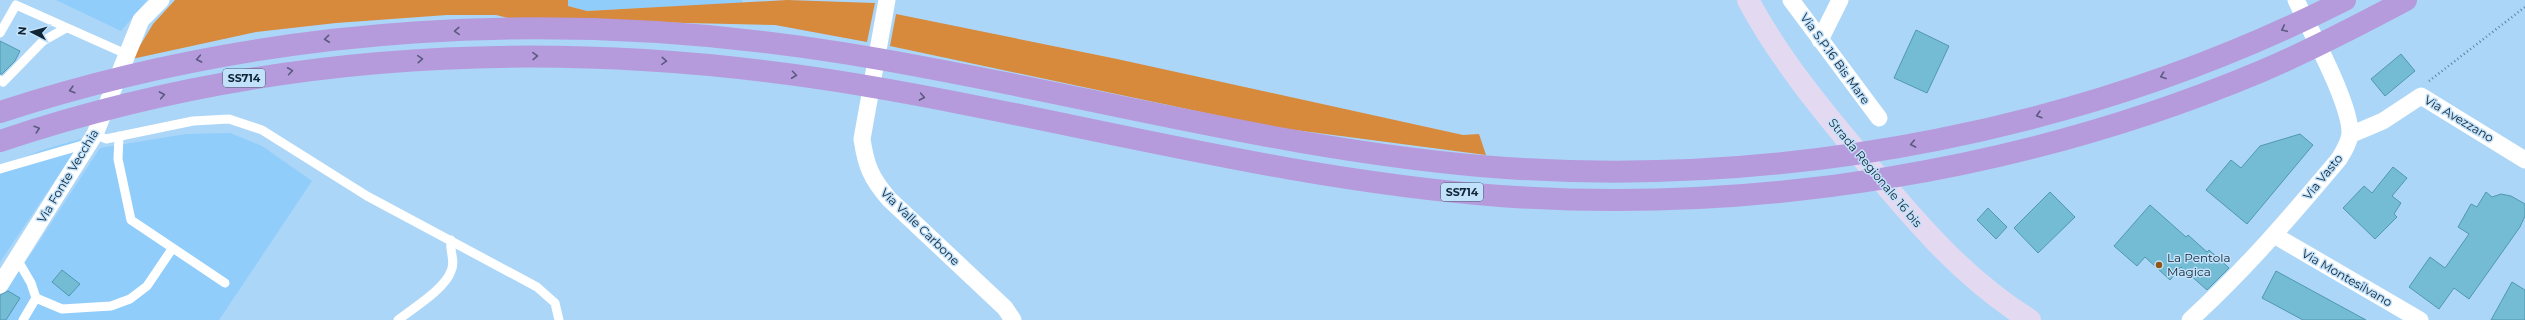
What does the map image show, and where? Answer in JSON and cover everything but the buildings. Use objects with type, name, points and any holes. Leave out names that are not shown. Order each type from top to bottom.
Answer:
[{"type":"highway","name":"SS714","points":[[0,112],[137,73],[250,50],[378,35],[496,30],[596,29],[743,40],[844,53],[1260,134],[1364,152],[1512,168],[1625,171],[1711,168],[1838,157],[1956,136],[2019,121],[2078,104],[2218,57],[2345,0]]},
{"type":"highway","name":"SS714","points":[[0,141],[137,101],[247,78],[350,64],[540,56],[635,59],[741,68],[816,78],[1262,164],[1398,186],[1550,199],[1678,198],[1846,184],[2017,151],[2142,115],[2223,86],[2305,51],[2406,0]]},
{"type":"main road","name":"Strada Regionale 16 bis","points":[[1748,0],[1825,114],[1924,231],[1981,285],[2030,320]]},
{"type":"street","name":"Via Fonte Vecchia","points":[[0,285],[92,138],[141,20],[161,0]]},
{"type":"street","name":"Via Valle Carbone","points":[[887,0],[862,139],[865,162],[874,181],[889,199],[1005,308],[1013,320]]},
{"type":"street","name":"Via S.P.16 Bis Mare","points":[[1791,0],[1878,118]]},
{"type":"street","points":[[1820,40],[1840,0]]},
{"type":"street","points":[[2296,0],[2347,113],[2350,135]]},
{"type":"street","name":"Via Avezzano","points":[[2350,135],[2383,121],[2421,96],[2525,160]]},
{"type":"street","name":"Via Vasto","points":[[2190,320],[2221,292],[2274,235],[2339,159],[2346,147],[2350,135]]},
{"type":"street","name":"Via Montesilvano","points":[[2274,235],[2420,320]]},
{"type":"lane","points":[[0,33],[16,5],[126,54]]},
{"type":"lane","points":[[0,80],[3,82],[43,41],[66,28]]},
{"type":"lane","points":[[0,168],[92,138],[106,139],[193,121],[229,119],[262,130],[367,196],[537,287],[555,303],[558,320]]},
{"type":"lane","points":[[119,136],[118,159],[131,220],[172,249],[225,283]]},
{"type":"lane","points":[[398,320],[444,283],[452,271],[453,257],[450,248],[451,240]]},
{"type":"lane","points":[[36,298],[62,309],[111,306],[130,299],[147,286],[172,249]]},
{"type":"lane","points":[[17,259],[32,283],[36,298],[23,320]]},
{"type":"path","points":[[2421,96],[2426,83],[2525,7]]},
{"type":"shaded area","points":[[56,0],[147,0],[121,31]]},
{"type":"shaded area","points":[[175,0],[568,0],[568,6],[587,11],[787,0],[875,3],[867,42],[775,25],[512,19],[496,15],[447,15],[336,23],[256,32],[132,59],[153,24]]},
{"type":"shaded area","points":[[568,0],[742,0],[742,3],[587,11],[568,6]]},
{"type":"shaded area","points":[[896,14],[1117,59],[1463,135],[1479,134],[1486,155],[1272,127],[890,46]]},
{"type":"shaded area","points":[[230,133],[262,146],[312,181],[219,320],[0,320],[0,296],[33,251],[100,148],[186,134]]},
{"type":"shaded area","points":[[84,138],[0,262],[0,167],[42,150]]},
{"type":"place","name":"La Pentola Magica","points":[[2159,265]]}]
